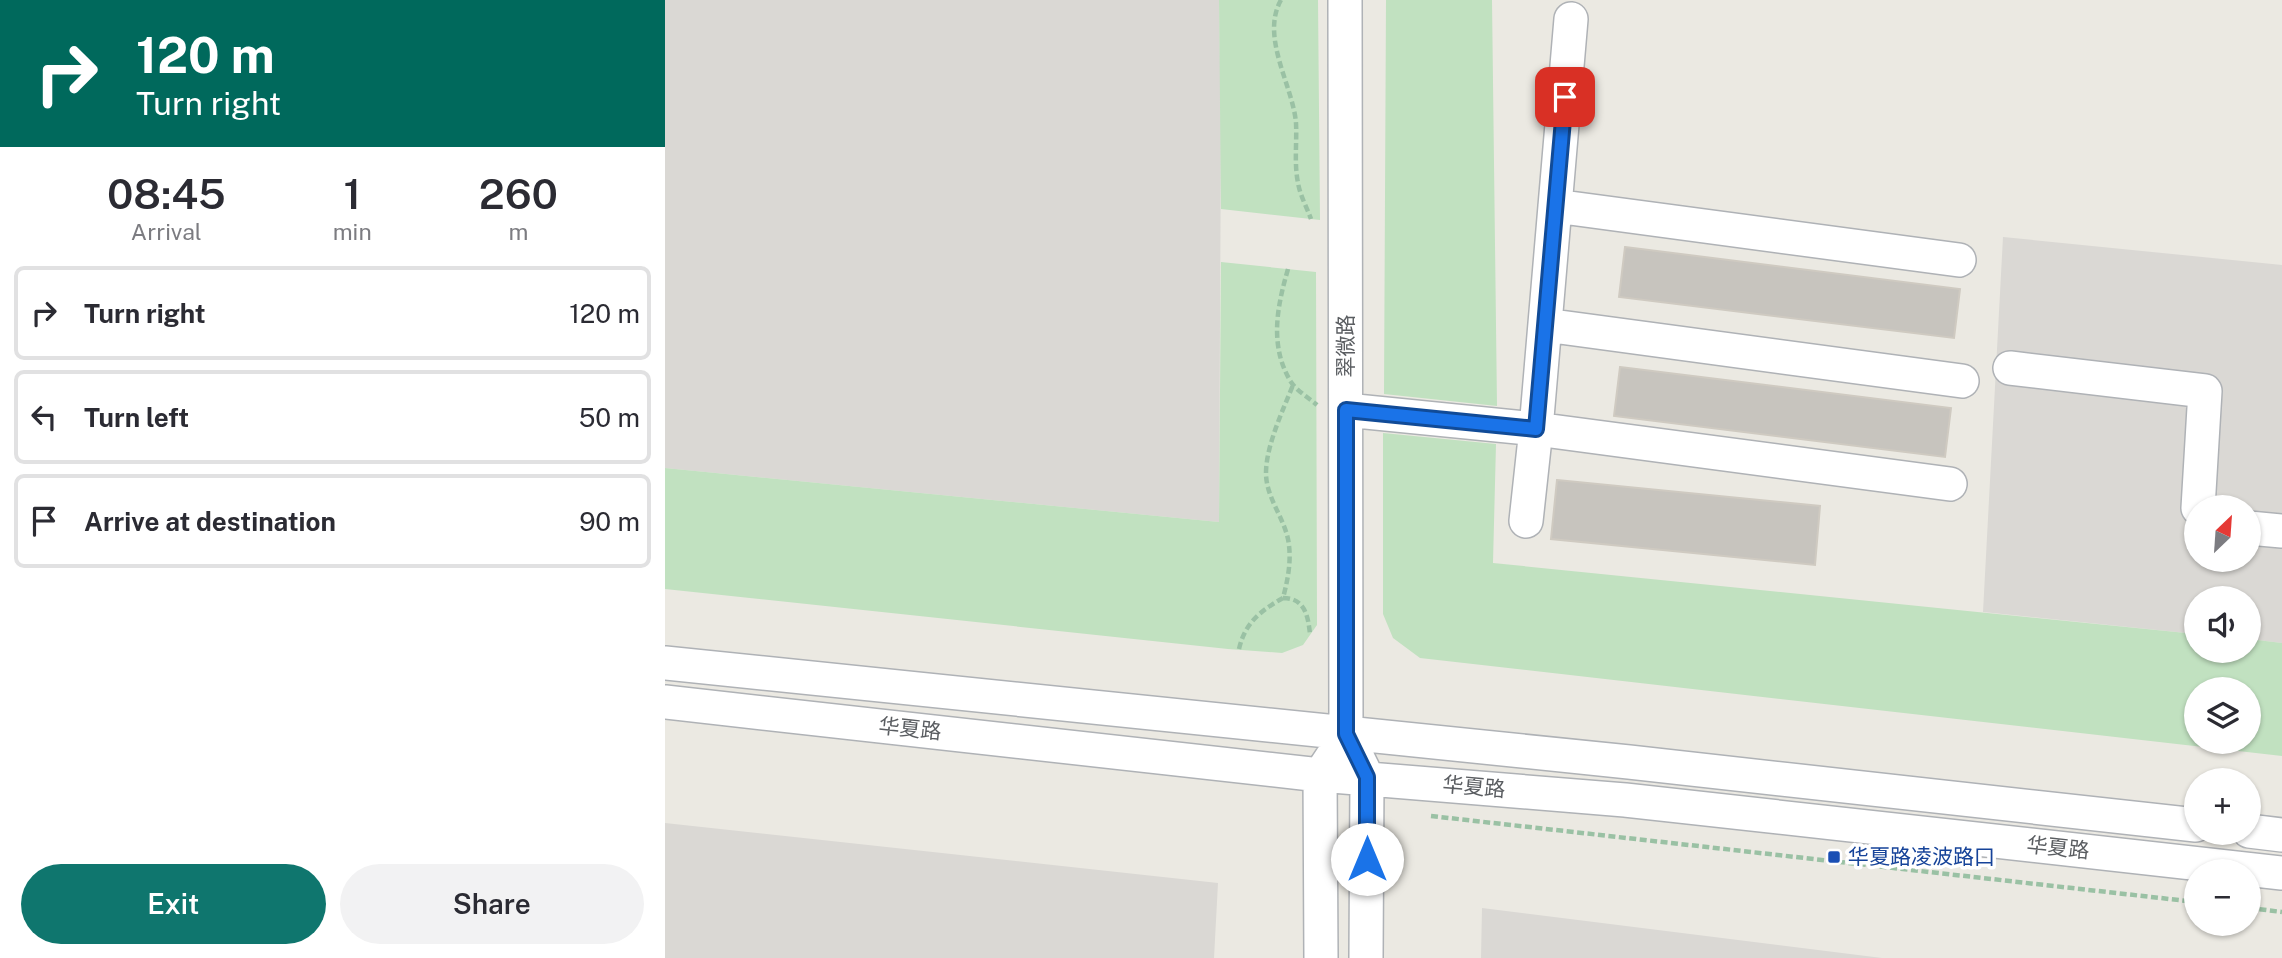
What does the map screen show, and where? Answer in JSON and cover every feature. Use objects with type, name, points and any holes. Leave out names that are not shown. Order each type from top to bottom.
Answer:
[{"type":"street","name":"翠微路","points":[[1345,0],[1331,407],[1346,734],[1367,777],[1366,958]]},
{"type":"street","points":[[1526,521],[1571,19]]},
{"type":"street","points":[[1555,206],[1959,260]]},
{"type":"street","points":[[1545,325],[1962,381]]},
{"type":"street","points":[[2010,368],[2205,391],[2198,495]]},
{"type":"street","points":[[1331,407],[1536,429],[1950,484]]},
{"type":"street","points":[[2261,528],[2282,531]]},
{"type":"street","name":"华夏路","points":[[665,663],[1629,762],[2184,824]]},
{"type":"street","name":"华夏路","points":[[665,702],[1320,775],[1625,800],[2282,873]]},
{"type":"street","points":[[1321,958],[1320,775],[1346,734]]},
{"type":"street","points":[[2261,832],[2282,835]]},
{"type":"path","points":[[1281,0],[1275,27],[1276,53],[1296,121],[1298,186],[1311,219]]},
{"type":"path","points":[[1288,269],[1276,318],[1279,355],[1293,385],[1331,407]]},
{"type":"path","points":[[1283,598],[1289,572],[1288,539],[1269,493],[1266,472],[1281,414],[1293,385]]},
{"type":"path","points":[[1239,649],[1246,629],[1254,617],[1283,598],[1293,598],[1301,604],[1308,617],[1310,634]]},
{"type":"path","points":[[2261,909],[2282,912]]},
{"type":"shaded area","points":[[665,0],[1219,0],[1219,522],[665,468]]},
{"type":"shaded area","points":[[2003,237],[2282,265],[2282,643],[2261,640],[2261,586],[2184,586],[2184,633],[1983,612]]},
{"type":"shaded area","points":[[665,823],[1218,883],[1214,958],[665,958]]},
{"type":"shaded area","points":[[1482,908],[1882,958],[1481,958]]},
{"type":"green space","points":[[1219,0],[1318,0],[1320,220],[1221,209]]},
{"type":"green space","points":[[1386,0],[1492,0],[1497,406],[1384,394]]},
{"type":"green space","points":[[1221,262],[1316,272],[1317,625],[1303,645],[1282,653],[1228,649],[665,589],[665,468],[1219,522]]},
{"type":"green space","points":[[1383,433],[1496,444],[1493,563],[2184,633],[2184,663],[2261,663],[2261,640],[2282,643],[2282,756],[2261,754],[2261,677],[2184,677],[2184,745],[1420,658],[1393,638],[1383,614]]},
{"type":"building","points":[[1625,247],[1960,289],[1954,338],[1619,297]]},
{"type":"building","points":[[1620,367],[1951,408],[1945,457],[1614,416]]},
{"type":"building","points":[[1557,480],[1820,506],[1815,565],[1551,539]]},
{"type":"place","name":"华夏路凌波路口","points":[[1834,857]]},
{"type":"route","points":[[1367,859],[1367,777],[1346,734],[1346,410],[1536,429],[1565,97]]}]
